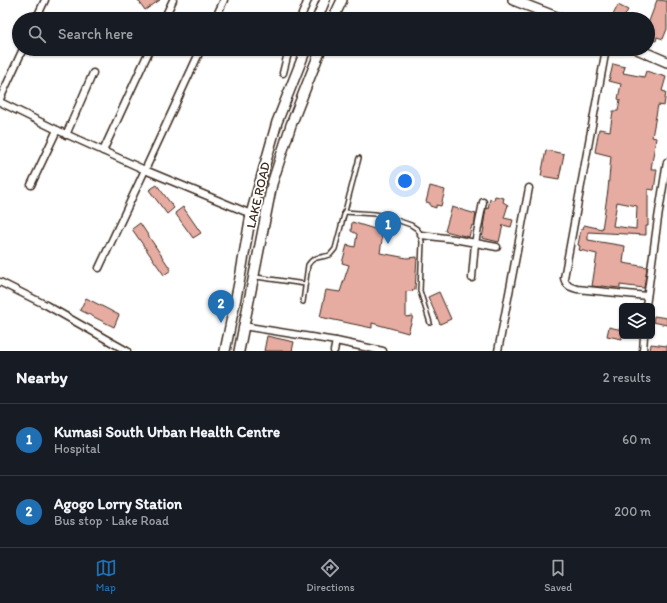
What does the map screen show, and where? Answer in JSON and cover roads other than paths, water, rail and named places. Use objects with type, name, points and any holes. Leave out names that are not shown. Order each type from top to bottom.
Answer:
[{"type":"main road","points":[[320,12],[325,0]]},
{"type":"main road","points":[[336,12],[342,0]]},
{"type":"main road","points":[[513,0],[544,12]]},
{"type":"main road","name":"LAKE ROAD","points":[[225,351],[251,214],[277,122],[303,56]]},
{"type":"main road","name":"LAKE ROAD","points":[[239,351],[272,184],[291,125],[318,56]]},
{"type":"main road","points":[[653,56],[667,62]]},
{"type":"street","points":[[39,12],[45,0]]},
{"type":"street","points":[[167,12],[173,0]]},
{"type":"street","points":[[218,12],[224,0]]},
{"type":"street","points":[[303,12],[308,0]]},
{"type":"street","points":[[20,56],[0,101],[57,130],[145,170],[251,214]]},
{"type":"street","points":[[103,151],[147,56]]},
{"type":"street","points":[[99,268],[198,56]]},
{"type":"street","points":[[283,73],[287,56]]},
{"type":"street","points":[[605,56],[564,278],[565,282],[570,287],[577,289],[647,296]]},
{"type":"street","points":[[66,134],[92,73]]},
{"type":"street","points":[[31,186],[57,130]]},
{"type":"street","points":[[646,303],[667,162]]},
{"type":"street","points":[[498,351],[529,188]]},
{"type":"street","points":[[472,278],[475,244],[483,202]]},
{"type":"street","points":[[421,235],[497,247]]},
{"type":"street","points":[[0,282],[46,304],[127,351]]},
{"type":"street","points":[[244,326],[336,341],[383,351]]},
{"type":"street","points":[[644,339],[644,351]]},
{"type":"street","points":[[334,351],[336,341]]},
{"type":"lane","points":[[303,302],[310,260],[333,252],[359,158]]},
{"type":"lane","points":[[344,212],[385,216],[412,225],[417,229],[421,235],[422,242],[420,291],[430,323]]},
{"type":"lane","points":[[254,277],[305,284]]},
{"type":"place","name":"Kumasi South Urban Health Centre","points":[[388,244]]},
{"type":"place","name":"Agogo Lorry Station","points":[[221,323]]}]
